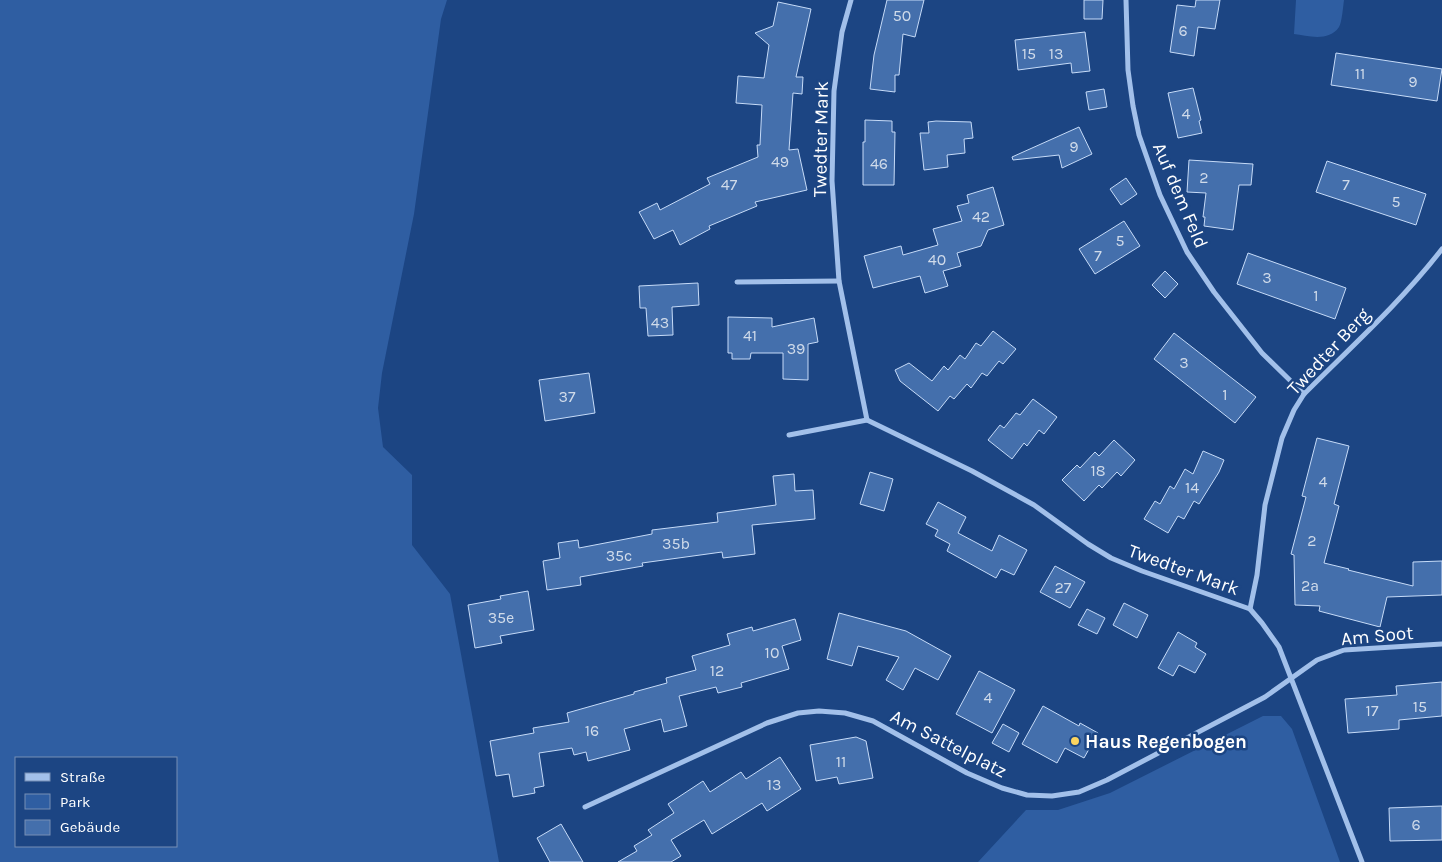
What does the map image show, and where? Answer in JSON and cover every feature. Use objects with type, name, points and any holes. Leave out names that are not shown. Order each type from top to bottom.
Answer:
[{"type":"street","name":"Twedter Mark","points":[[851,0],[842,32],[834,91],[832,181],[839,281],[867,420],[972,471],[1034,506],[1111,558],[1142,571],[1250,609],[1280,647],[1362,862]]},
{"type":"street","name":"Auf dem Feld","points":[[1126,0],[1128,70],[1133,106],[1139,136],[1160,195],[1187,252],[1214,292],[1262,353],[1304,394]]},
{"type":"street","name":"Twedter Berg","points":[[1250,609],[1257,575],[1265,505],[1282,438],[1294,410],[1304,394],[1398,299],[1442,249]]},
{"type":"street","points":[[737,282],[839,281]]},
{"type":"street","points":[[789,435],[867,420]]},
{"type":"street","name":"Am Soot","points":[[1292,678],[1317,660],[1344,650],[1442,644]]},
{"type":"street","name":"Am Sattelplatz","points":[[585,807],[767,723],[798,713],[819,711],[845,713],[873,721],[967,772],[1002,788],[1027,795],[1052,796],[1079,792],[1106,780],[1265,697],[1292,678]]},
{"type":"green space","points":[[0,0],[447,0],[441,19],[414,214],[382,373],[378,408],[383,447],[412,475],[412,545],[450,594],[499,862],[0,862]]},
{"type":"green space","points":[[1296,0],[1344,0],[1339,27],[1330,35],[1318,37],[1294,34]]},
{"type":"green space","points":[[1263,716],[1281,716],[1292,729],[1340,862],[978,862],[1026,810],[1058,810],[1110,793]]},
{"type":"building","points":[[887,0],[924,0],[915,37],[903,34],[899,75],[895,75],[895,92],[870,89],[874,55]]},
{"type":"building","points":[[1084,0],[1103,0],[1102,19],[1084,19]]},
{"type":"building","points":[[1196,0],[1220,0],[1215,29],[1198,27],[1194,56],[1170,52],[1177,5],[1195,7]]},
{"type":"building","points":[[778,2],[811,9],[796,77],[803,77],[802,94],[793,93],[789,150],[798,149],[807,190],[755,202],[757,206],[709,226],[710,229],[680,245],[673,230],[654,239],[639,212],[657,203],[660,210],[710,184],[707,178],[758,157],[757,145],[760,145],[762,105],[736,103],[738,76],[764,78],[769,45],[755,33],[773,26]]},
{"type":"building","points":[[1085,32],[1090,71],[1072,73],[1071,63],[1018,70],[1015,40]]},
{"type":"building","points":[[1336,53],[1442,69],[1437,101],[1331,85]]},
{"type":"building","points":[[1193,88],[1201,120],[1199,121],[1202,133],[1178,138],[1168,93]]},
{"type":"building","points":[[1104,89],[1107,107],[1089,110],[1086,92]]},
{"type":"building","points":[[865,120],[892,121],[892,132],[895,132],[894,185],[863,185]]},
{"type":"building","points":[[928,122],[971,122],[973,138],[964,139],[965,153],[947,155],[948,167],[924,170],[920,133],[929,133]]},
{"type":"building","points":[[1079,127],[1092,154],[1062,168],[1059,155],[1013,160],[1012,157]]},
{"type":"building","points":[[1189,160],[1253,164],[1251,185],[1239,185],[1233,230],[1204,226],[1205,217],[1203,217],[1206,193],[1187,192]]},
{"type":"building","points":[[1327,161],[1426,194],[1416,225],[1316,192]]},
{"type":"building","points":[[1126,178],[1137,194],[1121,205],[1110,189]]},
{"type":"building","points":[[993,187],[1004,225],[988,230],[981,246],[957,253],[961,266],[943,271],[948,286],[925,293],[920,276],[873,288],[864,256],[901,246],[903,255],[938,245],[933,229],[962,221],[957,206],[969,203],[967,195]]},
{"type":"building","points":[[1124,221],[1140,246],[1095,274],[1079,249]]},
{"type":"building","points":[[1248,253],[1346,288],[1335,319],[1237,284]]},
{"type":"building","points":[[1165,271],[1178,284],[1165,298],[1152,285]]},
{"type":"building","points":[[698,283],[699,305],[672,307],[673,335],[648,336],[646,308],[640,308],[639,286]]},
{"type":"building","points":[[728,317],[772,318],[772,327],[814,318],[818,342],[808,344],[808,380],[783,379],[783,353],[751,353],[750,359],[732,359],[732,353],[728,353]]},
{"type":"building","points":[[993,331],[1016,349],[1003,364],[999,361],[987,376],[982,373],[971,388],[967,384],[954,399],[950,396],[938,411],[900,381],[895,370],[909,363],[932,381],[944,366],[948,370],[960,355],[965,359],[976,343],[981,346]]},
{"type":"building","points":[[1174,333],[1256,397],[1235,423],[1154,359]]},
{"type":"building","points":[[589,373],[595,413],[545,421],[539,380]]},
{"type":"building","points":[[1033,399],[1057,417],[1044,434],[1039,430],[1027,446],[1024,443],[1012,459],[988,440],[1000,425],[1004,428],[1016,413],[1020,415]]},
{"type":"building","points":[[1317,438],[1349,446],[1334,504],[1339,506],[1324,563],[1413,586],[1413,562],[1442,561],[1442,595],[1387,597],[1380,627],[1319,611],[1320,606],[1295,605],[1294,555],[1291,554],[1306,497],[1302,496]]},
{"type":"building","points":[[1114,440],[1135,460],[1121,476],[1117,472],[1102,488],[1099,485],[1084,501],[1062,480],[1077,465],[1080,468],[1095,452],[1099,456]]},
{"type":"building","points":[[1203,451],[1224,460],[1219,472],[1199,504],[1194,501],[1184,519],[1178,516],[1168,533],[1144,519],[1155,501],[1160,504],[1170,486],[1174,489],[1185,469],[1193,474]]},
{"type":"building","points":[[870,472],[893,479],[884,511],[860,504]]},
{"type":"building","points":[[794,474],[795,491],[813,490],[815,519],[752,525],[755,554],[723,558],[722,552],[642,563],[643,566],[580,577],[581,585],[547,590],[543,561],[560,558],[558,543],[578,540],[579,548],[652,534],[652,530],[718,522],[717,513],[776,505],[773,476]]},
{"type":"building","points":[[938,502],[966,517],[958,533],[992,551],[999,535],[1027,550],[1014,575],[1001,569],[996,578],[947,551],[950,544],[935,536],[938,530],[926,524]]},
{"type":"building","points":[[1055,566],[1085,582],[1070,608],[1040,592]]},
{"type":"building","points":[[528,591],[534,630],[500,636],[502,643],[475,648],[468,605],[501,599],[500,596]]},
{"type":"building","points":[[1124,603],[1148,615],[1137,638],[1113,625]]},
{"type":"building","points":[[1087,609],[1105,618],[1097,634],[1078,625]]},
{"type":"building","points":[[839,613],[906,631],[951,656],[938,680],[915,668],[903,690],[886,680],[899,657],[858,646],[852,666],[827,659]]},
{"type":"building","points":[[795,619],[801,640],[782,646],[789,669],[741,683],[742,687],[718,693],[716,687],[679,696],[687,726],[664,732],[661,719],[624,729],[630,750],[588,761],[586,752],[574,755],[572,748],[539,753],[544,786],[534,788],[535,793],[513,797],[509,774],[496,776],[490,741],[534,733],[533,728],[569,722],[567,713],[667,683],[666,678],[696,670],[692,656],[730,645],[727,634],[752,627],[753,631]]},
{"type":"building","points":[[1178,632],[1197,643],[1195,647],[1206,654],[1195,673],[1179,665],[1173,676],[1158,668]]},
{"type":"building","points":[[979,671],[1015,690],[992,733],[956,714]]},
{"type":"building","points":[[1442,682],[1442,716],[1399,720],[1399,729],[1348,733],[1345,699],[1397,695],[1396,686]]},
{"type":"building","points":[[1043,706],[1079,726],[1080,723],[1098,733],[1084,758],[1065,748],[1057,763],[1022,744]]},
{"type":"building","points":[[1003,724],[1019,733],[1009,752],[992,743]]},
{"type":"building","points":[[856,737],[866,741],[873,778],[839,784],[837,777],[816,781],[810,745]]},
{"type":"building","points":[[780,757],[801,789],[767,811],[762,803],[712,834],[704,820],[671,840],[681,856],[671,862],[618,862],[637,851],[634,846],[652,835],[648,830],[674,813],[668,804],[703,781],[710,792],[741,772],[746,779]]},
{"type":"building","points":[[1442,806],[1442,840],[1390,841],[1389,808]]},
{"type":"building","points":[[561,824],[583,862],[550,862],[537,838]]},
{"type":"place","name":"Haus Regenbogen","points":[[1075,741]]}]
